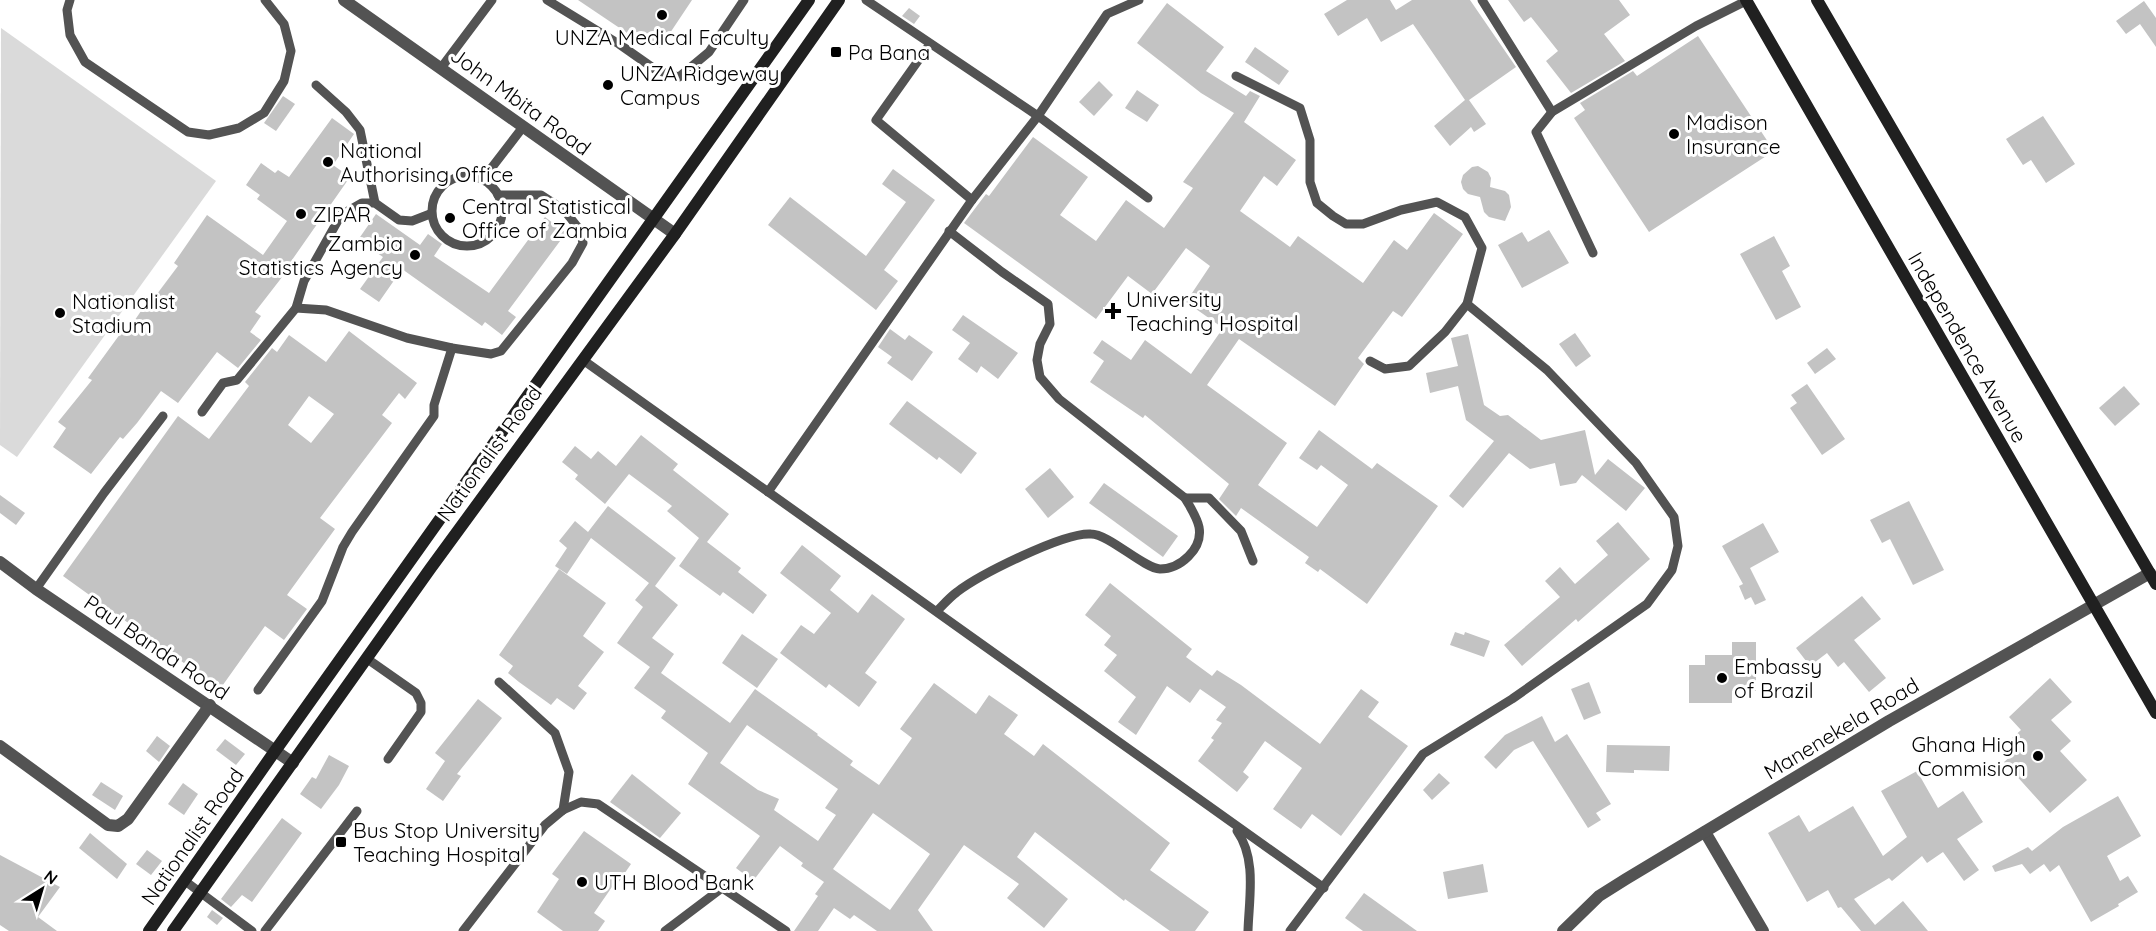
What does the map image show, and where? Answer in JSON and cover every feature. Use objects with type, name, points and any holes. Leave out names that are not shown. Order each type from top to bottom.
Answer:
[{"type":"main road","name":"Nationalist Road","points":[[149,931],[809,0]]},
{"type":"main road","name":"Nationalist Road","points":[[173,931],[542,413],[675,234],[839,0]]},
{"type":"main road","name":"Independence Avenue","points":[[1746,0],[2156,713]]},
{"type":"main road","name":"Independence Avenue","points":[[1817,0],[2153,578]]},
{"type":"street","name":"John Mbita Road","points":[[344,0],[675,234]]},
{"type":"street","name":"Paul Banda Road","points":[[0,562],[36,589],[293,763]]},
{"type":"street","name":"Manenekela Road","points":[[1563,931],[1599,896],[1890,721],[2094,604],[2153,578]]},
{"type":"street","points":[[0,746],[108,825],[118,826],[128,819],[210,705]]},
{"type":"street","points":[[1705,832],[1763,931]]},
{"type":"lane","points":[[70,0],[67,10],[70,35],[85,62],[188,132],[209,135],[239,128],[264,112],[284,81],[291,51],[284,24],[265,0]]},
{"type":"lane","points":[[441,68],[492,0]]},
{"type":"lane","points":[[547,0],[620,44],[656,70],[679,77],[709,52],[744,0]]},
{"type":"lane","points":[[866,0],[1038,116],[1148,198]]},
{"type":"lane","points":[[768,492],[972,200],[1038,116],[1107,14],[1139,0]]},
{"type":"lane","points":[[1482,0],[1552,112]]},
{"type":"lane","points":[[1593,253],[1536,132],[1552,112],[1696,26],[1746,0]]},
{"type":"lane","points":[[930,44],[876,120],[972,200]]},
{"type":"lane","points":[[1236,76],[1300,108],[1310,140],[1310,182],[1317,203],[1346,224],[1363,224],[1401,210],[1437,202],[1465,217],[1482,248],[1467,304],[1445,332],[1409,366],[1385,369],[1370,361]]},
{"type":"lane","points":[[316,85],[346,112],[360,130],[375,203]]},
{"type":"lane","points":[[483,179],[522,126]]},
{"type":"lane","points":[[469,175],[483,179],[492,185],[502,207],[501,219],[496,230],[488,240],[476,245],[464,247],[451,244],[441,237],[434,226],[430,214],[433,199],[441,186],[454,177],[469,175]]},
{"type":"lane","points":[[296,308],[326,310],[407,338],[452,348],[491,354],[501,351],[573,262],[583,243],[580,230],[564,210],[541,195],[498,195]]},
{"type":"lane","points":[[202,412],[223,383],[237,380],[296,308],[304,281],[341,215],[362,203],[375,203],[399,220],[412,220],[430,214]]},
{"type":"lane","points":[[937,611],[957,591],[1043,546],[1092,533],[1157,569],[1173,568],[1187,559],[1197,541],[1200,528],[1185,498],[1059,399],[1040,377],[1037,360],[1040,344],[1050,324],[1048,304],[1002,272],[950,231]]},
{"type":"lane","points":[[1290,931],[1423,754],[1512,699],[1647,604],[1672,570],[1677,546],[1674,518],[1636,463],[1547,370],[1467,304]]},
{"type":"lane","points":[[258,690],[322,601],[343,547],[352,532],[434,416],[434,405],[452,348]]},
{"type":"lane","points":[[583,360],[1324,888]]},
{"type":"lane","points":[[36,589],[104,493],[163,416]]},
{"type":"lane","points":[[1185,498],[1209,498],[1241,531],[1253,561]]},
{"type":"lane","points":[[366,658],[416,693],[421,703],[421,712],[388,759]]},
{"type":"lane","points":[[499,682],[555,733],[569,772],[563,810]]},
{"type":"lane","points":[[463,931],[545,825],[563,810],[581,802],[598,804],[786,931]]},
{"type":"lane","points":[[265,931],[357,811]]},
{"type":"lane","points":[[1232,824],[1244,840],[1250,867],[1248,931]]},
{"type":"lane","points":[[185,880],[252,931]]},
{"type":"lane","points":[[665,931],[722,888]]},
{"type":"shaded area","name":"Nationalist Stadium","points":[[1,28],[216,181],[17,457],[0,445]]},
{"type":"building","points":[[578,0],[692,0],[660,48],[630,28],[627,33]]},
{"type":"building","points":[[1347,0],[1390,0],[1396,10],[1412,0],[1470,0],[1516,67],[1469,100],[1486,124],[1474,132],[1471,127],[1450,146],[1434,126],[1465,100],[1413,24],[1381,42],[1367,18],[1338,36],[1324,14]]},
{"type":"building","points":[[1508,0],[1619,0],[1630,15],[1604,34],[1625,61],[1571,93],[1546,61],[1558,51],[1531,17],[1524,22]]},
{"type":"building","points":[[2144,1],[2156,18],[2156,47],[2140,24],[2126,34],[2116,21]]},
{"type":"building","points":[[1167,3],[1224,47],[1206,71],[1246,96],[1250,91],[1260,96],[1244,122],[1296,160],[1277,186],[1264,176],[1240,211],[1290,247],[1298,236],[1363,283],[1394,240],[1407,250],[1434,213],[1463,234],[1402,317],[1393,311],[1358,358],[1364,364],[1335,406],[1239,339],[1207,385],[1287,443],[1258,485],[1317,527],[1348,485],[1321,465],[1317,470],[1299,458],[1319,430],[1372,469],[1377,463],[1438,506],[1367,604],[1320,569],[1318,572],[1305,563],[1309,557],[1241,508],[1236,516],[1219,499],[1229,484],[1145,415],[1143,418],[1090,382],[1104,361],[1093,353],[1102,340],[1131,360],[1145,340],[1191,374],[1223,328],[1186,302],[1210,266],[1186,248],[1152,294],[1128,276],[1096,319],[964,223],[986,194],[989,196],[1033,137],[1088,177],[1060,215],[1096,241],[1126,200],[1164,228],[1193,188],[1183,182],[1234,113],[1201,93],[1137,43]]},
{"type":"building","points":[[909,8],[920,16],[914,24],[902,16]]},
{"type":"building","name":"Madison Insurance","points":[[1698,36],[1774,151],[1649,232],[1574,118],[1585,110],[1580,103],[1633,71],[1637,76]]},
{"type":"building","points":[[1255,47],[1289,71],[1279,85],[1245,62]]},
{"type":"building","points":[[1099,81],[1113,95],[1094,116],[1079,102]]},
{"type":"building","points":[[1137,90],[1159,105],[1147,122],[1125,108]]},
{"type":"building","points":[[283,96],[295,104],[276,131],[264,123]]},
{"type":"building","points":[[2043,116],[2075,164],[2046,183],[2031,160],[2023,165],[2006,139]]},
{"type":"building","points":[[332,118],[354,134],[333,165],[350,177],[285,270],[286,272],[255,312],[261,316],[250,332],[261,340],[238,368],[217,352],[178,403],[161,391],[137,423],[123,439],[120,437],[91,474],[53,447],[66,428],[58,422],[92,380],[88,378],[123,330],[126,333],[154,292],[157,294],[178,266],[174,263],[207,215],[263,255],[287,221],[257,199],[260,195],[246,185],[261,163],[275,173],[278,170],[289,177]]},
{"type":"building","points":[[1478,166],[1488,172],[1491,178],[1490,187],[1505,191],[1509,195],[1511,207],[1505,221],[1489,217],[1484,212],[1480,197],[1468,194],[1463,189],[1461,182],[1463,175],[1472,167]]},
{"type":"building","points":[[893,169],[935,200],[884,270],[898,281],[876,310],[768,225],[790,197],[866,256],[906,202],[882,184]]},
{"type":"building","points":[[376,214],[420,245],[428,234],[442,244],[434,256],[489,293],[545,217],[566,233],[508,311],[516,317],[502,335],[485,322],[482,326],[402,269],[379,302],[360,289],[383,257],[358,240]]},
{"type":"building","points":[[1549,230],[1569,263],[1522,288],[1498,245],[1522,232],[1528,242]]},
{"type":"building","points":[[1774,236],[1790,266],[1782,271],[1801,307],[1776,320],[1740,254]]},
{"type":"building","points":[[963,315],[1018,353],[998,379],[981,366],[977,373],[958,359],[970,343],[952,330]]},
{"type":"building","points":[[890,329],[905,340],[909,335],[933,352],[912,381],[887,363],[892,357],[878,347]]},
{"type":"building","points":[[349,331],[417,383],[405,399],[399,393],[382,415],[392,423],[320,518],[335,529],[287,595],[307,609],[284,640],[265,626],[220,689],[63,576],[178,416],[209,439],[249,386],[245,382],[272,348],[277,352],[289,335],[326,362]],"holes":[[[309,396],[334,414],[311,443],[288,425]]]},
{"type":"building","points":[[1575,333],[1591,356],[1576,367],[1559,344]]},
{"type":"building","points":[[1468,334],[1484,405],[1500,416],[1508,415],[1541,440],[1585,430],[1595,475],[1608,459],[1645,488],[1626,511],[1582,475],[1576,483],[1560,486],[1555,463],[1530,469],[1509,453],[1463,508],[1449,496],[1494,441],[1466,420],[1458,386],[1430,393],[1426,373],[1458,366],[1451,338]]},
{"type":"building","points":[[1827,348],[1836,359],[1815,374],[1807,363]]},
{"type":"building","points":[[1807,384],[1845,439],[1822,455],[1790,408],[1797,403],[1791,395]]},
{"type":"building","points":[[2124,386],[2140,404],[2115,426],[2099,408]]},
{"type":"building","points":[[907,401],[977,453],[961,474],[939,457],[937,460],[889,424]]},
{"type":"building","points":[[641,435],[678,464],[673,470],[729,514],[707,542],[741,568],[738,572],[767,595],[753,614],[723,592],[720,596],[679,566],[699,538],[667,511],[672,506],[629,474],[605,504],[575,479],[578,475],[562,462],[575,446],[591,459],[598,451],[616,466]]},
{"type":"building","points":[[1050,468],[1074,497],[1048,518],[1025,489]]},
{"type":"building","points":[[1104,483],[1178,536],[1163,557],[1089,503]]},
{"type":"building","points":[[0,495],[25,513],[16,525],[0,513]]},
{"type":"building","points":[[1909,501],[1944,570],[1913,585],[1890,539],[1882,543],[1870,520]]},
{"type":"building","points":[[608,506],[676,558],[655,586],[678,605],[652,638],[674,654],[661,673],[730,723],[755,689],[853,761],[850,765],[879,785],[912,738],[900,729],[934,683],[976,714],[989,695],[1018,715],[1004,734],[1034,756],[1043,744],[1170,843],[1150,870],[1209,912],[1195,931],[1170,931],[1125,899],[1124,901],[1035,832],[1017,857],[1068,899],[1044,928],[1007,898],[1019,884],[964,845],[918,910],[933,931],[877,931],[854,915],[850,919],[834,908],[818,931],[794,931],[818,896],[815,894],[824,882],[801,866],[803,863],[780,846],[753,881],[736,868],[760,836],[688,784],[708,753],[661,718],[666,711],[634,688],[650,667],[617,643],[643,607],[635,600],[649,583],[591,538],[567,574],[555,566],[567,548],[559,541],[575,521],[588,532]],"holes":[[[747,725],[838,789],[825,808],[836,815],[818,841],[774,810],[779,799],[758,790],[720,763]],[[873,813],[930,854],[890,910],[833,869]]]},
{"type":"building","points":[[1618,522],[1650,559],[1578,622],[1576,619],[1522,666],[1504,645],[1560,597],[1545,581],[1560,567],[1575,584],[1608,555],[1596,541]]},
{"type":"building","points":[[1763,523],[1779,552],[1750,568],[1766,600],[1755,605],[1751,597],[1745,600],[1739,586],[1743,584],[1722,546]]},
{"type":"building","points":[[802,545],[841,576],[830,590],[858,613],[872,594],[905,619],[865,673],[877,682],[859,707],[829,684],[826,688],[780,653],[801,625],[814,634],[831,613],[780,573]]},
{"type":"building","points":[[559,569],[606,603],[583,636],[604,652],[578,686],[587,693],[574,710],[557,698],[551,705],[519,682],[508,673],[513,666],[499,655]]},
{"type":"building","points":[[1110,583],[1192,649],[1186,657],[1212,676],[1217,670],[1241,685],[1320,744],[1361,689],[1379,702],[1368,717],[1408,746],[1341,836],[1312,814],[1301,829],[1273,809],[1302,768],[1265,741],[1243,772],[1249,777],[1237,792],[1198,761],[1214,740],[1211,738],[1222,723],[1216,720],[1226,707],[1200,689],[1190,703],[1167,686],[1136,735],[1118,722],[1136,697],[1104,671],[1117,655],[1104,645],[1111,636],[1085,615]]},
{"type":"building","points":[[1862,596],[1881,619],[1854,640],[1886,678],[1869,692],[1844,662],[1838,667],[1827,653],[1810,666],[1796,648]]},
{"type":"building","points":[[1455,632],[1464,635],[1465,632],[1490,641],[1484,657],[1450,645]]},
{"type":"building","points":[[742,634],[778,659],[757,688],[722,663]]},
{"type":"building","name":"Embassy of Brazil","points":[[1732,642],[1756,642],[1756,691],[1732,691],[1732,703],[1689,703],[1689,665],[1705,665],[1705,655],[1732,655]]},
{"type":"building","name":"Ghana High Commision","points":[[2050,678],[2072,702],[2051,720],[2071,741],[2060,751],[2087,780],[2050,813],[2004,762],[2019,749],[2011,739],[2021,730],[2009,717]]},
{"type":"building","points":[[1589,682],[1601,713],[1584,720],[1571,689]]},
{"type":"building","points":[[478,699],[502,718],[457,774],[461,776],[443,801],[426,789],[445,761],[435,753]]},
{"type":"building","points":[[1542,716],[1555,742],[1567,734],[1611,804],[1596,813],[1601,820],[1588,828],[1533,741],[1514,750],[1496,769],[1484,757],[1505,735]]},
{"type":"building","points":[[157,736],[170,746],[159,762],[146,751]]},
{"type":"building","points":[[225,739],[245,754],[236,765],[216,750]]},
{"type":"building","points":[[1607,745],[1670,746],[1669,771],[1606,772]]},
{"type":"building","points":[[329,755],[349,766],[339,785],[321,809],[300,794],[312,777],[316,779]]},
{"type":"building","points":[[1917,771],[1938,808],[1963,791],[1983,822],[1957,839],[1979,870],[1964,881],[1943,852],[1927,863],[1922,856],[1892,881],[1889,878],[1854,899],[1875,925],[1903,901],[1928,931],[1861,931],[1841,907],[1838,908],[1828,890],[1807,902],[1768,833],[1799,815],[1809,832],[1853,806],[1883,856],[1907,837],[1881,791]]},
{"type":"building","points":[[1439,773],[1450,783],[1432,800],[1423,790]]},
{"type":"building","points":[[632,774],[681,813],[660,838],[610,802]]},
{"type":"building","points":[[101,782],[123,796],[115,810],[92,795]]},
{"type":"building","points":[[183,783],[198,794],[184,815],[168,804]]},
{"type":"building","points":[[2118,796],[2141,836],[2107,856],[2120,881],[2128,876],[2138,892],[2118,904],[2119,906],[2091,922],[2059,865],[2050,872],[2044,864],[2030,874],[2022,864],[1995,872],[1992,866],[2028,847],[2032,851],[2063,827]]},
{"type":"building","points":[[282,818],[302,833],[252,902],[242,895],[231,907],[221,899]]},
{"type":"building","name":"UTH Blood Bank","points":[[584,831],[631,864],[594,913],[605,921],[598,931],[563,931],[537,912],[559,879],[552,874]]},
{"type":"building","points":[[90,833],[127,864],[117,879],[79,848]]},
{"type":"building","points":[[147,850],[162,861],[151,875],[136,864]]},
{"type":"building","points":[[0,855],[60,887],[38,917],[57,931],[9,931],[0,925]]},
{"type":"building","points":[[1483,864],[1488,892],[1448,899],[1443,872]]},
{"type":"building","points":[[1364,893],[1417,931],[1363,931],[1345,918]]},
{"type":"building","points":[[212,910],[223,918],[217,925],[207,917]]},
{"type":"place","name":"UNZA Medical Faculty","points":[[662,15]]},
{"type":"place","name":"Pa Bana","points":[[836,52]]},
{"type":"place","name":"UNZA Ridgeway Campus","points":[[608,85]]},
{"type":"place","name":"Madison Insurance","points":[[1674,134]]},
{"type":"place","name":"National Authorising Office","points":[[328,162]]},
{"type":"place","name":"ZIPAR","points":[[301,214]]},
{"type":"place","name":"Central Statistical Office of Zambia","points":[[450,218]]},
{"type":"place","name":"Zambia Statistics Agency","points":[[415,255]]},
{"type":"place","name":"University Teaching Hospital","points":[[1113,311]]},
{"type":"place","name":"Nationalist Stadium","points":[[60,313]]},
{"type":"place","name":"Embassy of Brazil","points":[[1722,678]]},
{"type":"place","name":"Ghana High Commision","points":[[2038,756]]},
{"type":"place","name":"Bus Stop University Teaching Hospital","points":[[341,842]]},
{"type":"place","name":"UTH Blood Bank","points":[[582,882]]}]
